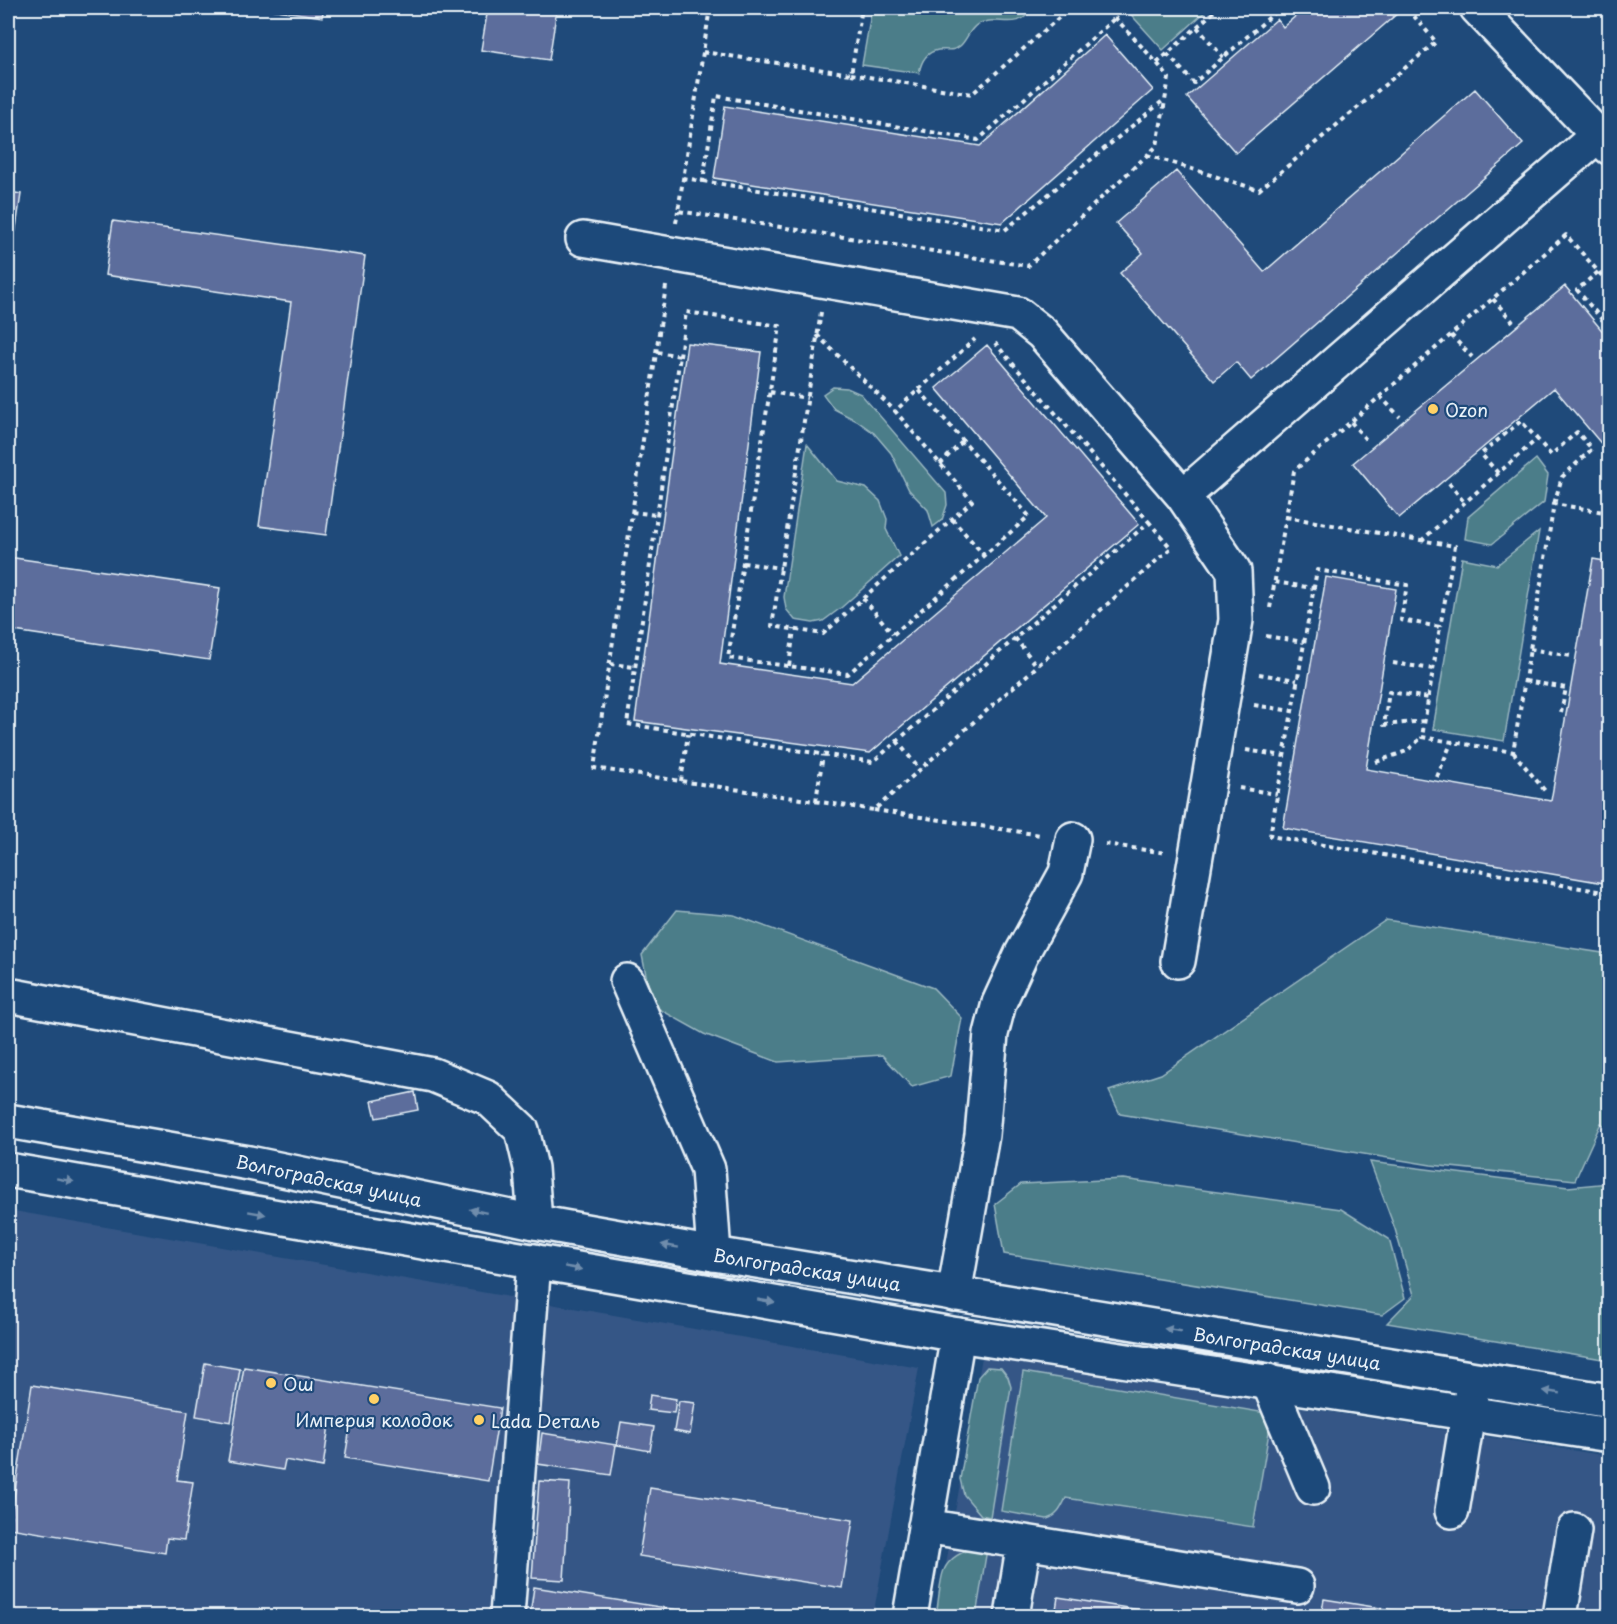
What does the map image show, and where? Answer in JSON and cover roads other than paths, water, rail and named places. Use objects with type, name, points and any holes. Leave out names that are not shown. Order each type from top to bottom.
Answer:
[{"type":"main road","points":[[1183,496],[1604,142],[1477,8]]},
{"type":"main road","points":[[583,239],[1018,314],[1042,333],[1183,496],[1234,571],[1236,620],[1178,961]]},
{"type":"main road","points":[[954,1294],[982,1135],[991,1034],[999,1003],[1021,955],[1066,873],[1073,839]]},
{"type":"main road","points":[[627,981],[708,1169],[714,1254]]},
{"type":"main road","points":[[8,995],[433,1075],[488,1098],[522,1130],[531,1168],[535,1222]]},
{"type":"main road","name":"Волгоградская улица","points":[[8,1121],[249,1163],[535,1222],[714,1254],[1610,1401]]},
{"type":"main road","name":"Волгоградская улица","points":[[8,1170],[958,1335],[1610,1435]]},
{"type":"main road","points":[[507,1617],[534,1261]]},
{"type":"main road","points":[[910,1617],[958,1335]]},
{"type":"main road","points":[[1452,1511],[1474,1379]]},
{"type":"main road","points":[[1268,1381],[1313,1488]]},
{"type":"main road","points":[[925,1526],[1297,1586]]},
{"type":"main road","points":[[1560,1617],[1574,1530]]},
{"type":"main road","points":[[1012,1617],[1024,1542]]},
{"type":"place","name":"Ozon","points":[[1433,409]]},
{"type":"place","name":"Ош","points":[[271,1383]]},
{"type":"place","name":"Империя колодок","points":[[374,1399]]},
{"type":"place","name":"Lada Dеталь","points":[[479,1420]]}]
